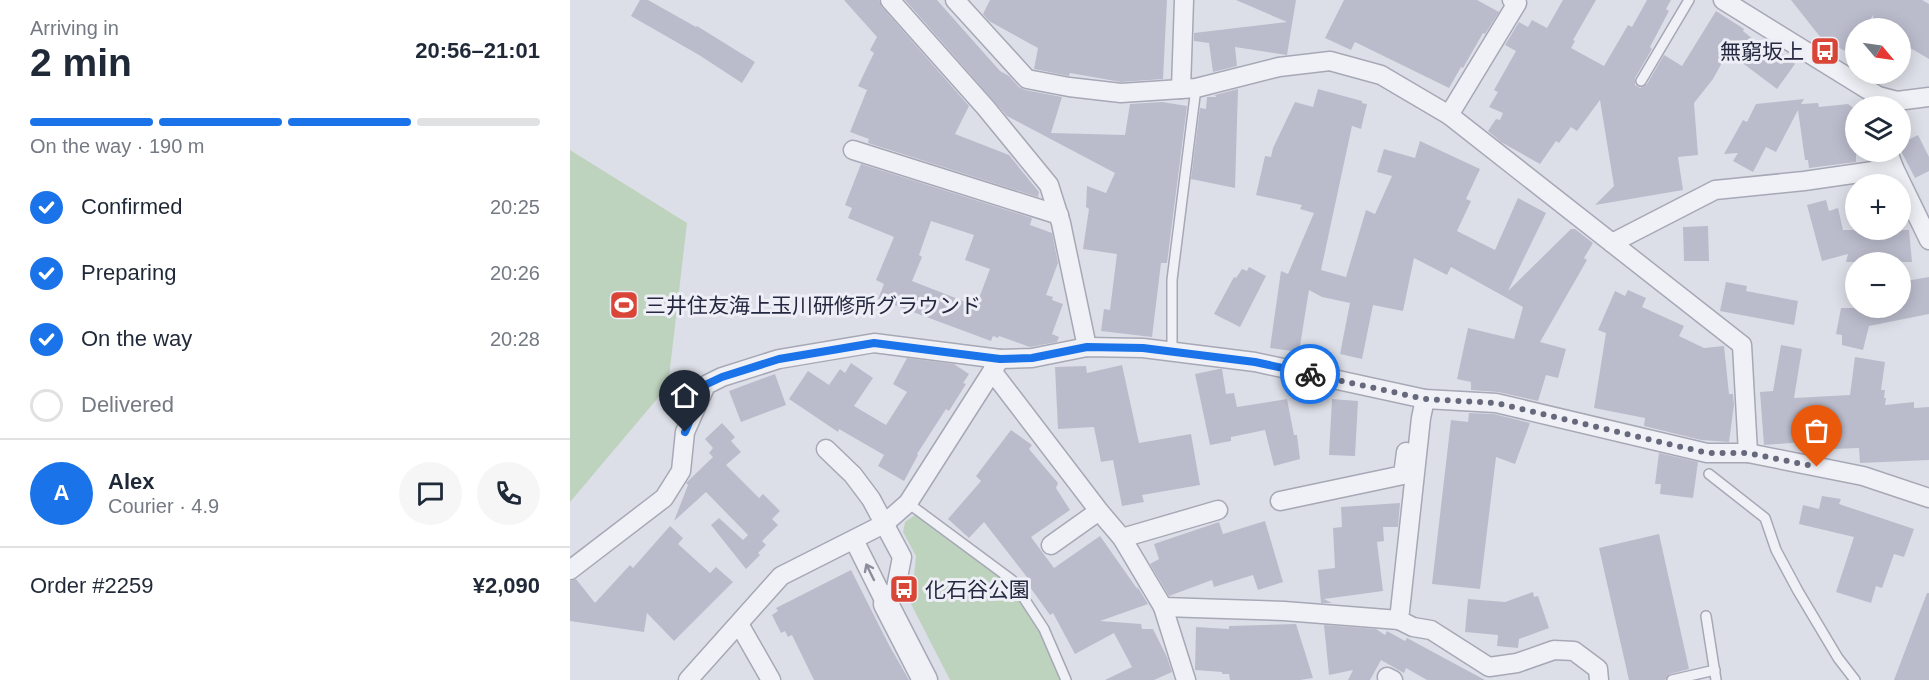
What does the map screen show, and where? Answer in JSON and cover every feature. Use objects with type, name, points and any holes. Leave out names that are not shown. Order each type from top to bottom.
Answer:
[{"type":"street","points":[[890,0],[1027,156],[1048,185],[1059,215],[1087,347]]},
{"type":"street","points":[[955,0],[1027,79],[1069,87],[1121,93],[1189,88],[1279,67],[1330,61],[1381,75],[1449,116],[1742,345],[1748,453]]},
{"type":"street","points":[[1184,0],[1189,88]]},
{"type":"street","points":[[1449,116],[1517,3],[1512,0]]},
{"type":"street","points":[[1723,0],[1741,6],[1871,96]]},
{"type":"street","points":[[1911,99],[1929,97]]},
{"type":"street","points":[[853,150],[1059,215]]},
{"type":"street","points":[[1612,243],[1715,190],[1804,181],[1883,162]]},
{"type":"street","points":[[1892,162],[1929,240]]},
{"type":"street","points":[[570,570],[664,498],[681,471],[685,432],[705,385],[722,377],[779,359],[874,343],[996,365],[1087,347],[1172,351],[1255,362],[1419,398],[1496,403],[1707,453],[1748,453],[1863,476],[1929,498]]},
{"type":"street","points":[[688,680],[781,576],[884,524],[908,503],[996,365]]},
{"type":"street","points":[[996,365],[1099,511],[1122,538],[1163,608],[1186,680]]},
{"type":"street","points":[[1280,501],[1403,475],[1419,398]]},
{"type":"street","points":[[1400,620],[1421,418],[1419,398]]},
{"type":"street","points":[[826,449],[853,475],[871,499],[902,557],[897,588],[886,604]]},
{"type":"street","points":[[1122,538],[1218,510]]},
{"type":"street","points":[[1051,545],[1099,511]]},
{"type":"street","points":[[854,540],[925,680]]},
{"type":"street","points":[[1163,608],[1284,611],[1400,620],[1413,627],[1431,630],[1489,667],[1517,663],[1554,650],[1574,651],[1598,669],[1599,680]]},
{"type":"street","points":[[739,624],[771,680]]},
{"type":"lane","points":[[1641,81],[1689,0]]},
{"type":"lane","points":[[1172,351],[1172,280],[1189,88]]},
{"type":"lane","points":[[1709,474],[1765,518],[1776,550],[1798,591],[1838,658],[1855,680]]},
{"type":"lane","points":[[908,503],[1012,580],[1044,629],[1066,680]]},
{"type":"lane","points":[[1706,616],[1716,680]]},
{"type":"lane","points":[[1672,680],[1715,669]]},
{"type":"green space","name":"三井住友海上玉川研修所グラウンド","points":[[570,150],[687,223],[668,386],[570,502]]},
{"type":"green space","points":[[919,512],[1011,584],[1039,630],[1063,680],[950,680],[911,604],[916,556],[903,532],[905,522]]},
{"type":"building","points":[[640,0],[648,0],[697,26],[755,62],[742,83],[631,16]]},
{"type":"building","points":[[844,0],[879,0],[882,7],[969,106],[955,134],[1009,155],[1039,192],[1038,197],[868,143],[869,139],[850,132],[867,90],[858,86],[874,53],[870,50],[877,37]]},
{"type":"building","points":[[905,0],[937,0],[1000,71],[1009,76],[1019,87],[1062,97],[1051,133],[1125,135],[1130,104],[1162,102],[1187,106],[1167,263],[1161,263],[1152,337],[1101,331],[1104,309],[1110,310],[1117,254],[1083,249],[1089,209],[1086,207],[1087,186],[1106,193],[1115,173],[1007,116]]},
{"type":"building","points":[[990,0],[1167,0],[1163,79],[1121,82],[1034,69],[1038,48],[989,21],[983,14]]},
{"type":"building","points":[[1236,0],[1296,0],[1287,55],[1235,47],[1237,66],[1213,72],[1209,43],[1194,41],[1194,33],[1287,22]]},
{"type":"building","points":[[1344,0],[1477,0],[1499,12],[1485,34],[1483,33],[1449,88],[1355,42],[1351,50],[1325,38]]},
{"type":"building","points":[[1563,0],[1596,0],[1573,40],[1575,41],[1571,48],[1604,66],[1628,25],[1632,27],[1647,0],[1671,0],[1666,9],[1669,11],[1650,47],[1652,49],[1635,78],[1635,85],[1640,88],[1647,84],[1664,55],[1682,66],[1716,11],[1744,29],[1743,31],[1775,57],[1779,51],[1795,64],[1777,89],[1728,52],[1713,79],[1694,103],[1698,155],[1678,157],[1683,190],[1595,205],[1614,186],[1600,100],[1577,131],[1571,127],[1559,143],[1556,141],[1540,164],[1501,142],[1488,131],[1496,119],[1500,120],[1503,113],[1489,107],[1498,92],[1494,90],[1516,51],[1505,45],[1519,22],[1528,27],[1532,20],[1547,28]]},
{"type":"building","points":[[1791,0],[1922,0],[1929,4],[1929,59],[1911,48],[1911,18],[1873,18],[1873,15],[1871,18],[1845,18],[1845,51],[1821,38]]},
{"type":"building","points":[[1238,89],[1235,188],[1191,179],[1200,108],[1206,109],[1207,97],[1216,97],[1215,95]]},
{"type":"building","points":[[1318,89],[1367,104],[1361,129],[1352,126],[1321,270],[1346,277],[1366,210],[1375,214],[1392,176],[1377,172],[1384,149],[1415,158],[1420,141],[1480,169],[1466,199],[1471,201],[1457,231],[1495,250],[1518,198],[1546,213],[1508,291],[1571,229],[1575,229],[1593,243],[1584,258],[1587,260],[1540,342],[1566,349],[1558,378],[1546,375],[1538,401],[1498,392],[1471,390],[1471,382],[1457,379],[1468,328],[1514,339],[1523,307],[1451,267],[1447,275],[1414,258],[1403,311],[1373,305],[1362,359],[1340,354],[1350,303],[1322,297],[1309,290],[1299,352],[1270,348],[1281,271],[1288,274],[1314,213],[1300,209],[1302,205],[1256,195],[1265,156],[1271,157],[1295,102],[1313,107]]},
{"type":"building","points":[[1804,99],[1801,104],[1818,103],[1819,107],[1845,104],[1845,162],[1856,162],[1809,168],[1808,160],[1805,160],[1798,110],[1776,152],[1766,147],[1753,172],[1733,161],[1738,153],[1724,154],[1743,120],[1747,122],[1756,104]]},
{"type":"building","points":[[1918,135],[1929,157],[1929,171],[1915,178],[1907,162],[1911,162],[1911,138]]},
{"type":"building","points":[[861,164],[1032,218],[1030,225],[1052,233],[1058,263],[1046,295],[1063,304],[1052,334],[1059,337],[1057,342],[1030,347],[999,336],[998,338],[993,336],[991,341],[878,299],[884,284],[876,280],[894,237],[848,218],[852,208],[845,205]],"holes":[[[931,221],[974,235],[965,260],[990,269],[976,306],[912,281],[922,257],[919,255]]]},
{"type":"building","points":[[1826,200],[1829,211],[1838,208],[1843,230],[1845,230],[1845,240],[1910,240],[1912,262],[1911,252],[1845,252],[1845,255],[1822,261],[1807,205]]},
{"type":"building","points":[[1708,226],[1709,261],[1684,261],[1683,227]]},
{"type":"building","points":[[1249,267],[1266,276],[1240,327],[1214,314],[1234,277],[1236,278],[1242,269],[1247,271]]},
{"type":"building","points":[[1929,277],[1929,314],[1911,318],[1911,280]]},
{"type":"building","points":[[1726,282],[1747,286],[1746,291],[1798,301],[1794,325],[1720,311]]},
{"type":"building","points":[[1628,290],[1646,298],[1642,307],[1684,326],[1679,336],[1704,348],[1724,346],[1729,394],[1733,394],[1734,405],[1729,442],[1701,440],[1644,426],[1645,418],[1594,408],[1606,333],[1598,330],[1615,291],[1625,296]]},
{"type":"building","points":[[1841,308],[1845,308],[1845,318],[1909,318],[1869,326],[1863,350],[1842,345],[1842,335],[1836,334]]},
{"type":"building","points":[[1781,345],[1802,349],[1794,398],[1850,395],[1855,357],[1885,362],[1881,390],[1885,390],[1885,405],[1914,402],[1914,408],[1929,407],[1929,460],[1860,463],[1859,448],[1804,450],[1804,442],[1764,445],[1760,392],[1773,391]]},
{"type":"building","points":[[907,358],[954,364],[969,374],[963,383],[966,384],[949,411],[946,409],[917,454],[904,481],[878,466],[884,455],[839,429],[838,432],[789,399],[808,371],[829,385],[840,369],[845,373],[851,363],[873,378],[854,406],[886,425],[907,392],[893,384]]},
{"type":"building","points":[[1122,365],[1139,443],[1191,434],[1200,485],[1142,495],[1144,502],[1122,506],[1113,460],[1101,462],[1094,427],[1058,429],[1055,367],[1086,366],[1087,373]]},
{"type":"building","points":[[1222,369],[1226,394],[1234,393],[1237,407],[1287,399],[1294,435],[1297,435],[1300,459],[1274,466],[1265,430],[1231,437],[1231,441],[1210,445],[1195,374]]},
{"type":"building","points":[[775,374],[786,405],[741,422],[729,391]]},
{"type":"building","points":[[1332,399],[1358,401],[1355,456],[1329,455]]},
{"type":"building","points":[[1469,413],[1494,414],[1530,423],[1515,464],[1496,457],[1480,589],[1432,584],[1451,420],[1468,422]]},
{"type":"building","points":[[722,423],[735,437],[731,441],[741,452],[726,465],[759,498],[763,494],[780,511],[772,519],[778,525],[762,541],[766,545],[746,569],[711,525],[719,518],[743,540],[748,535],[706,492],[674,521],[688,485],[686,483],[713,457],[709,453],[713,448],[705,439]]},
{"type":"building","points":[[1011,430],[1032,445],[1029,449],[1058,483],[1056,488],[1070,510],[1031,537],[1054,568],[1100,536],[1148,604],[1100,621],[1141,624],[1142,629],[1153,629],[1172,672],[1154,680],[1105,680],[1132,667],[1114,633],[1075,654],[1053,613],[1050,615],[1027,583],[1030,581],[984,522],[969,538],[948,519],[981,481],[976,476]]},
{"type":"building","points":[[1659,453],[1698,462],[1693,498],[1660,494],[1661,484],[1655,484]]},
{"type":"building","points":[[1822,496],[1841,499],[1839,504],[1914,529],[1904,557],[1894,554],[1882,588],[1876,586],[1871,603],[1836,592],[1854,537],[1799,524],[1803,505],[1819,509]]},
{"type":"building","points":[[1400,503],[1398,527],[1383,527],[1384,541],[1377,542],[1383,591],[1324,599],[1332,603],[1321,603],[1318,570],[1335,568],[1333,528],[1342,527],[1341,507]]},
{"type":"building","points":[[1265,521],[1283,582],[1258,590],[1253,575],[1214,587],[1212,580],[1169,596],[1150,564],[1159,559],[1154,544],[1219,522],[1223,534]]},
{"type":"building","points":[[670,526],[683,538],[678,544],[710,573],[716,567],[733,582],[674,641],[647,613],[644,632],[570,621],[570,581],[576,579],[595,603],[630,565],[633,568]]},
{"type":"building","points":[[1659,534],[1689,669],[1670,674],[1665,680],[1629,680],[1599,548]]},
{"type":"building","points":[[851,570],[909,680],[814,680],[792,635],[788,637],[785,631],[781,633],[772,615],[778,611],[776,608]]},
{"type":"building","points":[[1533,592],[1534,597],[1538,596],[1549,628],[1519,639],[1518,648],[1497,646],[1498,635],[1465,632],[1468,599],[1505,602]]},
{"type":"building","points":[[1927,593],[1929,593],[1929,680],[1894,680]]},
{"type":"building","points":[[1296,624],[1313,678],[1230,680],[1229,674],[1222,674],[1222,672],[1195,670],[1196,627],[1229,629],[1229,626]]},
{"type":"building","points":[[1324,625],[1376,629],[1385,635],[1387,631],[1405,641],[1407,638],[1485,680],[1427,680],[1406,668],[1404,673],[1381,660],[1370,680],[1348,680],[1353,670],[1329,675]]},
{"type":"way so far","points":[[1310,374],[1425,399],[1496,403],[1707,453],[1748,453],[1817,467]]},
{"type":"place","name":"無窮坂上","points":[[1825,51]]},
{"type":"place","name":"三井住友海上玉川研修所グラウンド","points":[[624,305]]},
{"type":"place","name":"化石谷公園","points":[[904,589]]},
{"type":"route","points":[[685,432],[705,385],[722,377],[779,359],[874,343],[1000,359],[1032,358],[1087,347],[1143,348],[1255,362],[1310,374]]}]
